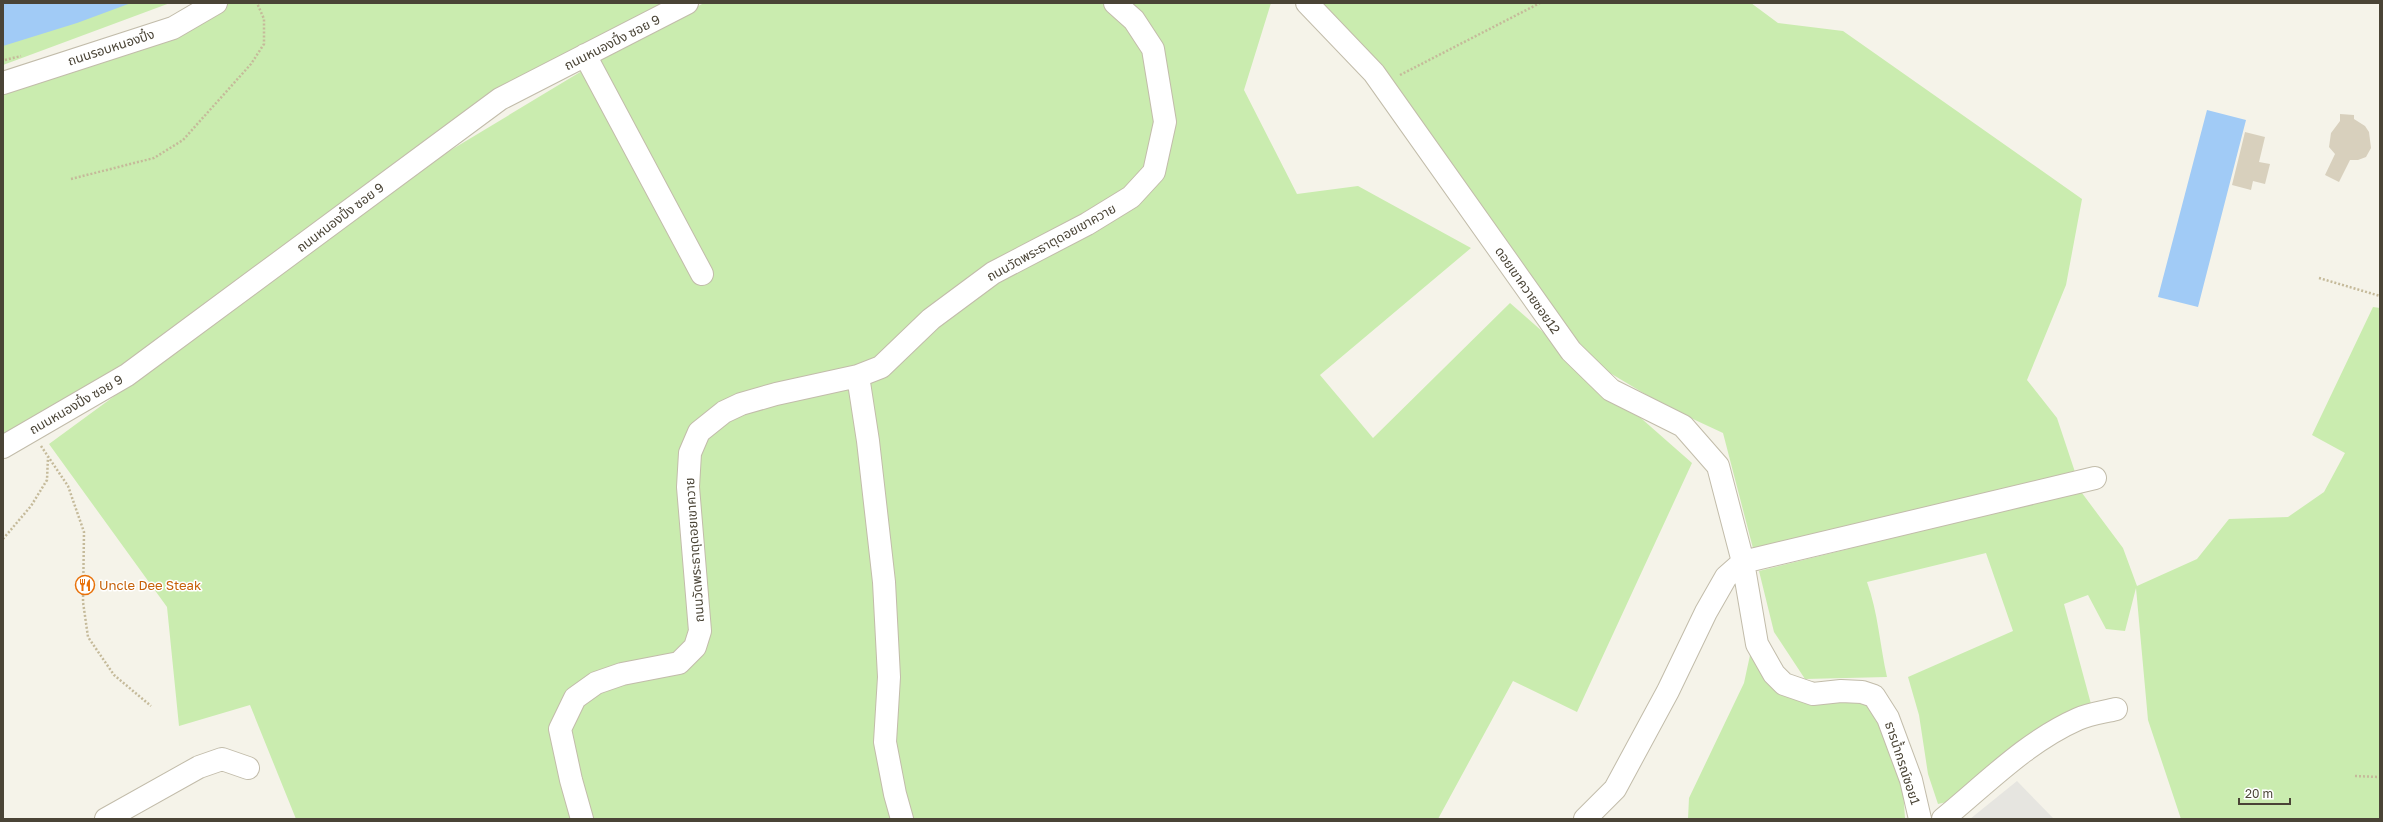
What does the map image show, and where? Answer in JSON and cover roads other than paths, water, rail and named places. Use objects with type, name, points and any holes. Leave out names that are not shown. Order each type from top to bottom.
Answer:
[{"type":"street","name":"ถนนรอบหนองปึ๋ง","points":[[3,83],[173,28],[216,3]]},
{"type":"street","name":"ถนนหนองปึ๋ง ซอย 9","points":[[3,447],[127,375],[500,99],[687,3]]},
{"type":"street","name":"ถนนวัดพระธาตุดอยเขาควาย","points":[[582,819],[571,780],[560,729],[576,698],[596,683],[622,674],[679,663],[695,647],[697,642],[700,631],[688,487],[690,453],[699,432],[724,412],[741,404],[858,376],[881,367],[931,319],[993,273],[1087,224],[1131,197],[1154,172],[1165,122],[1153,49],[1134,20],[1115,3]]},
{"type":"street","name":"ดอยเขาควายซอย12","points":[[1307,3],[1382,84],[1570,351],[1611,390],[1683,426],[1718,466],[1743,562]]},
{"type":"street","points":[[585,55],[702,274]]},
{"type":"street","points":[[858,376],[868,441],[884,582],[889,677],[885,742],[895,794],[902,819]]},
{"type":"street","points":[[1585,819],[1615,789],[1668,691],[1716,594],[1726,577],[1743,562],[2095,478]]},
{"type":"street","name":"ธารน้ำกรณ์ซอย1","points":[[1743,562],[1758,644],[1774,674],[1784,684],[1806,692],[1855,692],[1874,696],[1888,718],[1911,780],[1920,819]]},
{"type":"street","points":[[1943,819],[2010,761],[2044,738],[2079,718],[2116,708]]},
{"type":"street","points":[[106,819],[199,767],[222,759],[248,768]]},
{"type":"water","points":[[3,3],[131,3],[77,23],[3,46]]},
{"type":"water","points":[[2207,110],[2246,120],[2198,307],[2158,297]]},
{"type":"place","name":"Uncle Dee Steak","points":[[85,585]]}]
